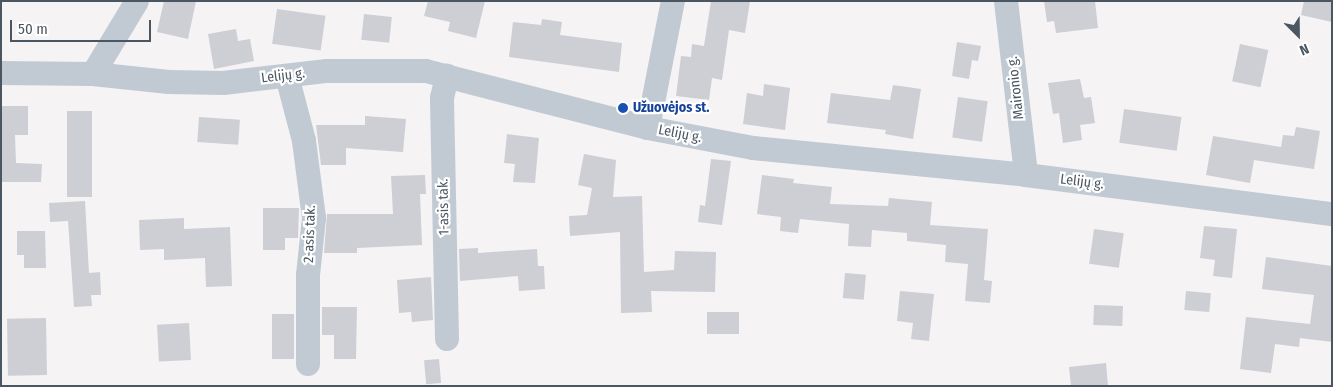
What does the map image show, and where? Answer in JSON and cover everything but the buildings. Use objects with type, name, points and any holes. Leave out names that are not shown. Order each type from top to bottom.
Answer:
[{"type":"street","points":[[93,74],[137,1]]},
{"type":"street","points":[[648,128],[673,1]]},
{"type":"street","name":"Maironio g.","points":[[1006,1],[1026,175]]},
{"type":"street","name":"Lelijų g.","points":[[1,73],[93,74],[169,82],[223,83],[327,71],[426,71],[648,128],[753,148],[1026,175],[1332,214]]},
{"type":"street","name":"2-asis tak.","points":[[287,76],[304,141],[314,218],[308,275],[308,364]]},
{"type":"street","name":"1-asis tak.","points":[[447,339],[442,98],[448,76]]},
{"type":"place","name":"Užuovėjos st.","points":[[623,108]]}]
